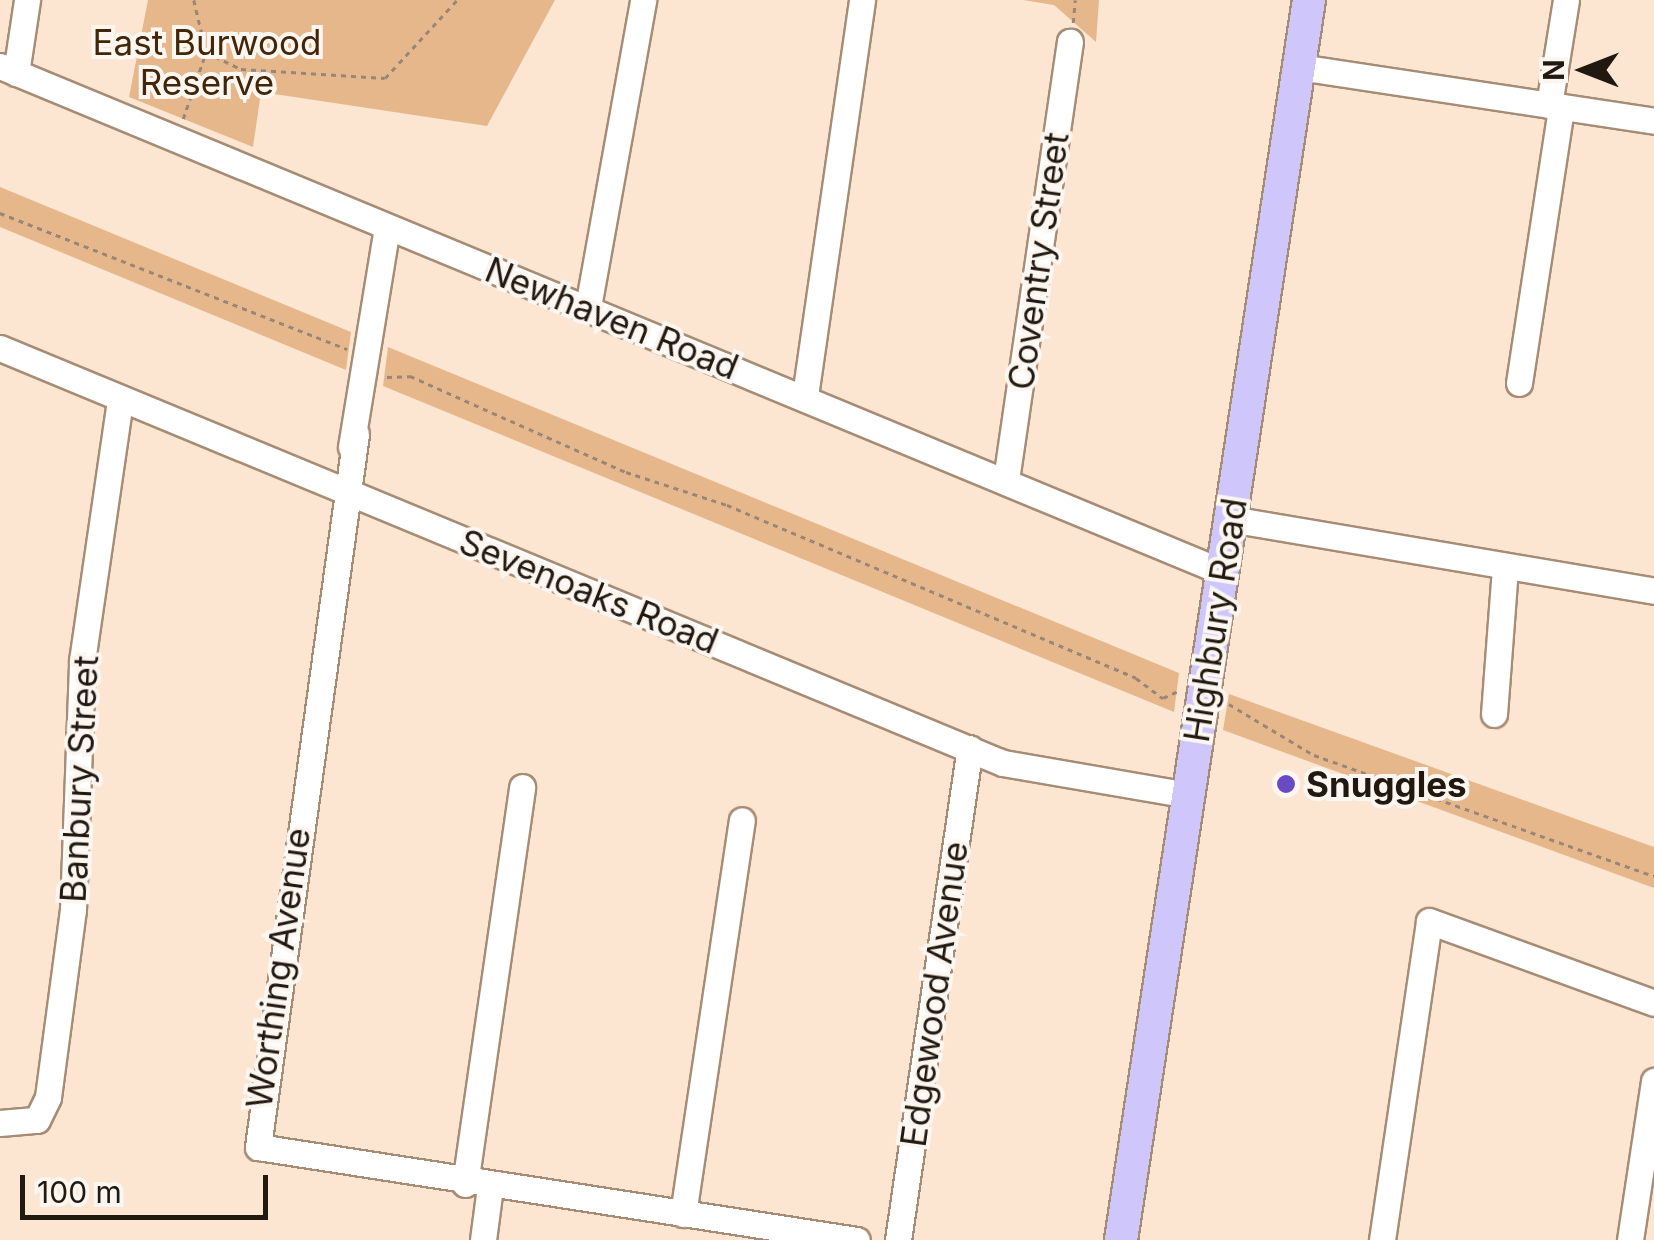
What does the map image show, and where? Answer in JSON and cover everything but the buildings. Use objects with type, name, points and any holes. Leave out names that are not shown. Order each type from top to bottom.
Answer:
[{"type":"main road","name":"Highbury Road","points":[[1121,1240],[1310,0]]},
{"type":"street","points":[[8,70],[27,0]]},
{"type":"street","points":[[588,307],[643,0]]},
{"type":"street","points":[[805,396],[862,0]]},
{"type":"street","points":[[1519,382],[1566,0]]},
{"type":"street","name":"Coventry Street","points":[[1006,480],[1072,33]]},
{"type":"street","points":[[1299,67],[1654,121]]},
{"type":"street","name":"Newhaven Road","points":[[8,70],[805,396],[1222,572]]},
{"type":"street","name":"Worthing Avenue","points":[[387,228],[258,1146],[478,1186],[857,1240]]},
{"type":"street","name":"Sevenoaks Road","points":[[0,348],[970,748],[1045,774],[1189,794]]},
{"type":"street","name":"Banbury Street","points":[[0,1123],[36,1120],[48,1097],[74,910],[82,660],[120,399]]},
{"type":"street","points":[[1229,527],[1654,590]]},
{"type":"street","points":[[1494,714],[1505,567]]},
{"type":"street","name":"Edgewood Avenue","points":[[898,1240],[970,748]]},
{"type":"street","points":[[483,1240],[478,1186],[522,787]]},
{"type":"street","points":[[683,1214],[742,820]]},
{"type":"street","points":[[1382,1240],[1429,921],[1654,1002]]},
{"type":"street","points":[[1630,1240],[1654,1081]]},
{"type":"path","points":[[176,139],[206,52],[194,0]]},
{"type":"path","points":[[206,52],[241,69],[384,78],[457,0]]},
{"type":"path","points":[[1072,33],[1076,0]]},
{"type":"path","points":[[0,213],[352,350],[350,364],[410,376],[626,472],[727,505],[1136,678],[1164,698],[1174,690],[1252,712],[1314,755],[1653,876]]},
{"type":"green space","name":"East Burwood Reserve","points":[[148,0],[555,0],[487,126],[261,92],[253,147],[129,97]]},
{"type":"green space","points":[[1023,0],[1099,0],[1096,42],[1054,5]]},
{"type":"green space","points":[[0,187],[351,332],[346,370],[0,227]]},
{"type":"green space","points":[[388,347],[1179,673],[1174,712],[383,386]]},
{"type":"green space","points":[[1229,694],[1654,847],[1654,888],[1223,730]]},
{"type":"place","name":"Snuggles","points":[[1286,784]]}]
